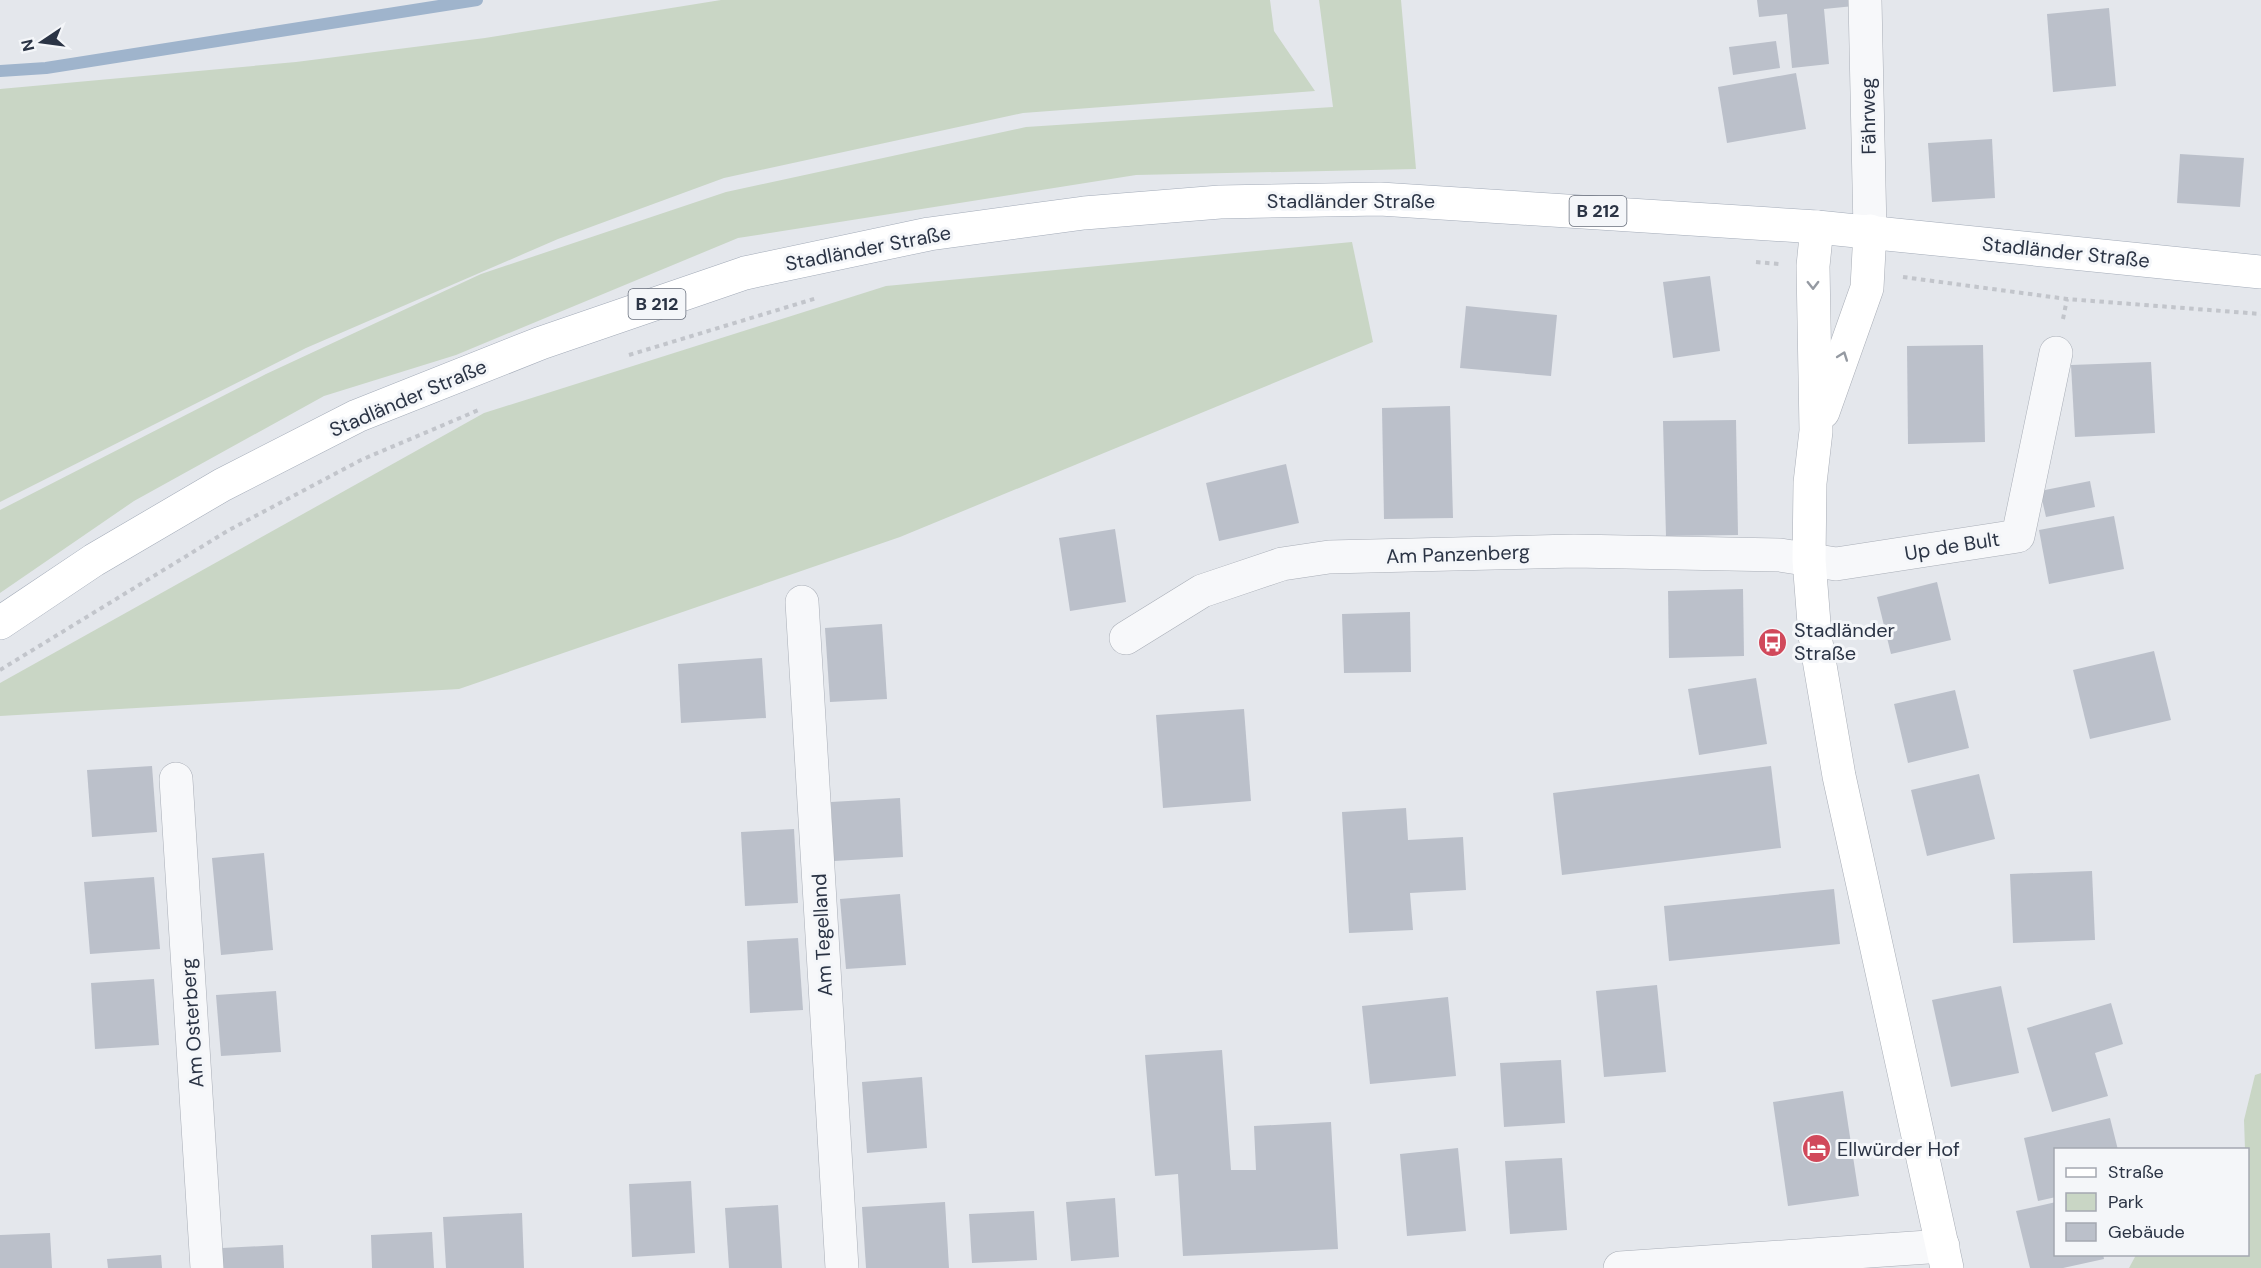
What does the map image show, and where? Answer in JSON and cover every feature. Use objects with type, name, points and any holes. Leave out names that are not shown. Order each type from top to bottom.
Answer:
[{"type":"main road","name":"Stadländer Straße","points":[[0,623],[94,560],[212,490],[357,416],[541,343],[757,271],[928,234],[1084,213],[1220,202],[1380,199],[1870,231],[2261,272]]},
{"type":"main road","points":[[1817,227],[1813,266],[1816,431],[1810,483],[1809,560],[1815,636],[1839,776],[1945,1257]]},
{"type":"main road","points":[[1816,431],[1867,288],[1870,231]]},
{"type":"street","name":"Fährweg","points":[[1865,0],[1870,231]]},
{"type":"street","name":"Up de Bult","points":[[1809,560],[1836,564],[2018,536],[2056,353]]},
{"type":"street","name":"Am Panzenberg","points":[[1126,638],[1202,591],[1282,564],[1329,558],[1574,551],[1780,555],[1809,560]]},
{"type":"street","name":"Am Tegelland","points":[[802,602],[842,1268]]},
{"type":"street","name":"Am Osterberg","points":[[176,779],[207,1268]]},
{"type":"street","points":[[1620,1268],[1945,1257]]},
{"type":"path","points":[[1750,261],[1813,266]]},
{"type":"path","points":[[1869,273],[2067,299],[2261,314]]},
{"type":"path","points":[[626,355],[740,319],[821,297]]},
{"type":"path","points":[[0,670],[229,530],[361,460],[485,407]]},
{"type":"green space","points":[[721,0],[1270,0],[1274,31],[1315,91],[1023,113],[724,178],[558,239],[306,348],[0,502],[0,89],[296,62],[485,38]]},
{"type":"green space","points":[[1319,0],[1401,0],[1416,169],[1136,175],[738,238],[456,355],[324,396],[134,501],[0,593],[0,510],[266,374],[481,274],[726,192],[1026,127],[1333,107]]},
{"type":"green space","points":[[1352,242],[1373,342],[900,537],[459,689],[0,716],[0,683],[484,413],[886,286]]},
{"type":"green space","points":[[2261,1073],[2261,1268],[2129,1268],[2135,1256],[2249,1256],[2249,1148],[2245,1148],[2244,1120],[2255,1075]]},
{"type":"building","points":[[1757,0],[1853,0],[1854,6],[1824,9],[1829,64],[1792,68],[1787,14],[1759,17]]},
{"type":"building","points":[[2109,8],[2116,86],[2053,92],[2047,14]]},
{"type":"building","points":[[1776,41],[1780,68],[1733,75],[1729,47]]},
{"type":"building","points":[[1796,73],[1806,129],[1727,143],[1718,87]]},
{"type":"building","points":[[1992,139],[1995,198],[1932,202],[1928,143]]},
{"type":"building","points":[[2180,154],[2244,158],[2240,207],[2177,203]]},
{"type":"building","points":[[1710,276],[1720,351],[1673,358],[1663,282]]},
{"type":"building","points":[[1466,306],[1557,315],[1551,376],[1460,368]]},
{"type":"building","points":[[1983,345],[1985,442],[1908,444],[1907,346]]},
{"type":"building","points":[[2151,362],[2155,433],[2075,437],[2071,365]]},
{"type":"building","points":[[1450,406],[1453,518],[1384,519],[1382,408]]},
{"type":"building","points":[[1736,420],[1738,535],[1666,536],[1663,421]]},
{"type":"building","points":[[1286,464],[1299,523],[1219,541],[1206,483]]},
{"type":"building","points":[[2090,481],[2095,507],[2046,517],[2040,491]]},
{"type":"building","points":[[2114,516],[2124,569],[2049,584],[2039,530]]},
{"type":"building","points":[[1115,529],[1126,602],[1070,611],[1059,538]]},
{"type":"building","points":[[1937,582],[1951,640],[1891,654],[1877,597]]},
{"type":"building","points":[[1743,589],[1744,656],[1669,658],[1668,591]]},
{"type":"building","points":[[1410,612],[1411,672],[1344,673],[1342,614]]},
{"type":"building","points":[[882,624],[887,699],[830,702],[825,628]]},
{"type":"building","points":[[2154,651],[2171,720],[2090,739],[2073,670]]},
{"type":"building","points":[[762,658],[766,718],[681,723],[678,664]]},
{"type":"building","points":[[1756,678],[1767,744],[1699,755],[1688,689]]},
{"type":"building","points":[[1955,690],[1969,748],[1908,763],[1894,704]]},
{"type":"building","points":[[1244,709],[1251,801],[1163,808],[1156,715]]},
{"type":"building","points":[[152,766],[157,832],[92,837],[87,770]]},
{"type":"building","points":[[1771,766],[1781,848],[1562,875],[1553,793]]},
{"type":"building","points":[[1979,774],[1995,839],[1927,856],[1911,790]]},
{"type":"building","points":[[900,798],[903,857],[834,861],[831,802]]},
{"type":"building","points":[[1406,808],[1408,840],[1463,837],[1466,890],[1410,893],[1413,930],[1349,933],[1342,812]]},
{"type":"building","points":[[794,829],[798,903],[745,906],[741,832]]},
{"type":"building","points":[[264,853],[273,950],[221,955],[212,858]]},
{"type":"building","points":[[2092,871],[2095,940],[2013,943],[2010,874]]},
{"type":"building","points":[[154,877],[160,949],[90,954],[84,882]]},
{"type":"building","points":[[1834,889],[1840,944],[1669,961],[1664,906]]},
{"type":"building","points":[[900,894],[906,965],[846,969],[840,899]]},
{"type":"building","points":[[798,938],[803,1010],[750,1013],[747,941]]},
{"type":"building","points":[[154,979],[159,1045],[95,1049],[91,983]]},
{"type":"building","points":[[1657,985],[1666,1072],[1604,1077],[1596,991]]},
{"type":"building","points":[[2001,986],[2019,1073],[1951,1087],[1932,1000]]},
{"type":"building","points":[[276,991],[281,1052],[221,1056],[216,995]]},
{"type":"building","points":[[1448,997],[1456,1076],[1370,1084],[1362,1006]]},
{"type":"building","points":[[2111,1003],[2123,1044],[2095,1053],[2108,1096],[2052,1112],[2027,1028]]},
{"type":"building","points":[[1222,1050],[1231,1170],[1256,1170],[1254,1126],[1331,1122],[1338,1249],[1183,1256],[1178,1174],[1155,1176],[1145,1055]]},
{"type":"building","points":[[1561,1060],[1565,1123],[1504,1127],[1500,1063]]},
{"type":"building","points":[[922,1077],[927,1148],[867,1153],[862,1082]]},
{"type":"building","name":"Ellwürder Hof","points":[[1843,1091],[1859,1196],[1788,1206],[1773,1102]]},
{"type":"building","points":[[2110,1118],[2118,1148],[2054,1148],[2054,1197],[2038,1201],[2024,1138]]},
{"type":"building","points":[[1458,1148],[1466,1231],[1407,1236],[1400,1154]]},
{"type":"building","points":[[1562,1158],[1567,1230],[1510,1234],[1505,1161]]},
{"type":"building","points":[[691,1181],[695,1253],[632,1257],[629,1184]]},
{"type":"building","points":[[1115,1198],[1119,1257],[1071,1261],[1066,1202]]},
{"type":"building","points":[[945,1202],[949,1268],[866,1268],[862,1207]]},
{"type":"building","points":[[2054,1202],[2054,1256],[2103,1256],[2104,1259],[2063,1268],[2030,1268],[2016,1211]]},
{"type":"building","points":[[778,1205],[782,1268],[729,1268],[725,1208]]},
{"type":"building","points":[[1034,1211],[1037,1260],[972,1263],[969,1214]]},
{"type":"building","points":[[522,1213],[524,1268],[446,1268],[443,1217]]},
{"type":"building","points":[[432,1232],[434,1268],[372,1268],[371,1235]]},
{"type":"building","points":[[50,1233],[52,1268],[0,1268],[0,1235]]},
{"type":"building","points":[[283,1245],[284,1268],[223,1268],[222,1248]]},
{"type":"building","points":[[161,1255],[162,1268],[108,1268],[107,1259]]},
{"type":"waterway","points":[[0,71],[46,68],[477,0]]},
{"type":"place","name":"Stadländer Straße","points":[[1773,642]]},
{"type":"place","name":"Ellwürder Hof","points":[[1816,1149]]}]
